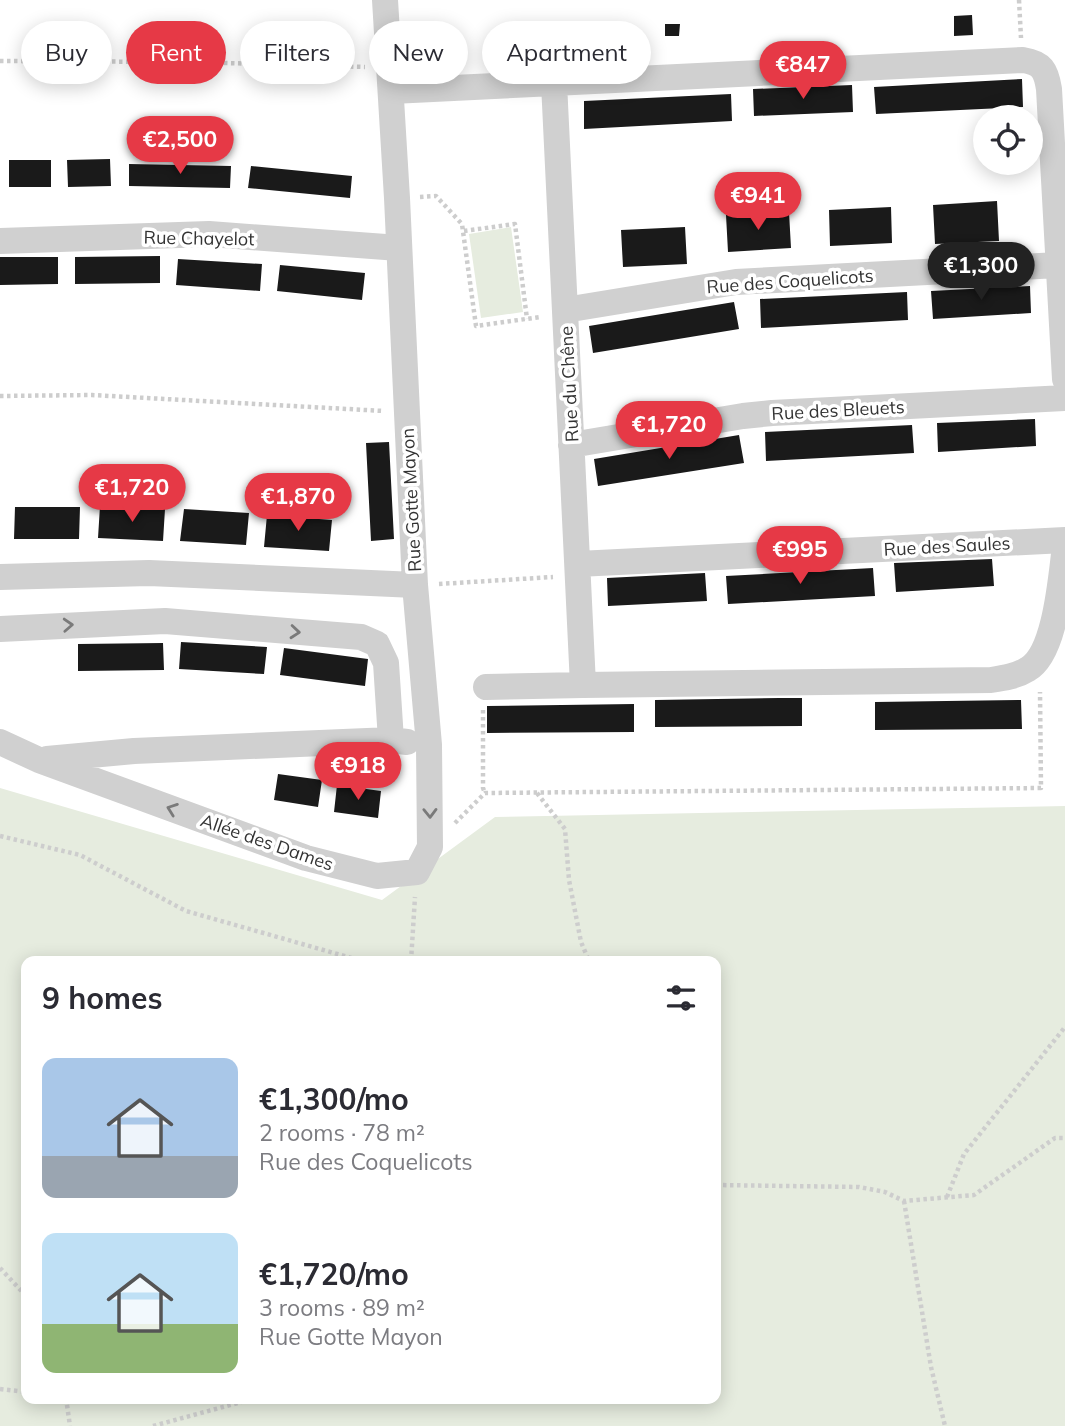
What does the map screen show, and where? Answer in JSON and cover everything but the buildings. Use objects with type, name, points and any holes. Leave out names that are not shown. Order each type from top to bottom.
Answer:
[{"type":"street","name":"Rue Gotte Mayon","points":[[385,0],[387,21]]},
{"type":"street","points":[[651,78],[1023,60],[1034,62],[1041,67],[1047,77],[1065,379]]},
{"type":"street","name":"Rue Gotte Mayon","points":[[0,577],[149,573],[415,585],[391,84]]},
{"type":"street","name":"Rue du Chêne","points":[[554,84],[583,685]]},
{"type":"street","name":"Rue Chayelot","points":[[0,241],[209,234],[399,248]]},
{"type":"street","name":"Rue des Coquelicots","points":[[565,312],[736,282],[1058,265]]},
{"type":"street","name":"Rue des Bleuets","points":[[572,445],[772,413],[1065,398]]},
{"type":"street","name":"Rue des Saules","points":[[578,564],[1065,540]]},
{"type":"street","points":[[484,695],[583,685],[991,680],[1012,676],[1031,668],[1045,648],[1053,628],[1065,546]]},
{"type":"street","points":[[415,585],[429,745],[430,848],[417,872]]},
{"type":"street","points":[[0,629],[165,621],[360,637],[377,644],[386,663],[391,740]]},
{"type":"street","points":[[38,760],[134,751],[391,740],[429,745]]},
{"type":"street","name":"Allée des Dames","points":[[0,742],[38,760],[306,858],[377,876],[417,872]]},
{"type":"path","points":[[1019,0],[1023,60]]},
{"type":"path","points":[[0,61],[190,62],[369,77]]},
{"type":"path","points":[[397,198],[436,196],[463,224],[476,326],[565,312]]},
{"type":"path","points":[[464,231],[515,224],[527,319]]},
{"type":"path","points":[[0,396],[92,395],[407,412]]},
{"type":"path","points":[[455,583],[546,578]]},
{"type":"path","points":[[484,695],[485,793],[1041,788],[1040,692],[1031,668]]},
{"type":"path","points":[[537,793],[565,829],[569,880],[581,942],[587,956]]},
{"type":"path","points":[[0,836],[80,855],[186,911],[344,956]]},
{"type":"path","points":[[411,956],[417,872]]},
{"type":"path","points":[[947,1197],[964,1154],[1065,1027]]},
{"type":"path","points":[[721,1185],[859,1187],[885,1192],[904,1201],[974,1195],[1055,1138],[1065,1138]]},
{"type":"path","points":[[904,1201],[931,1367],[945,1426]]},
{"type":"path","points":[[0,1268],[21,1291]]},
{"type":"path","points":[[0,1389],[21,1391]]},
{"type":"path","points":[[67,1404],[71,1426]]},
{"type":"path","points":[[153,1426],[234,1404]]},
{"type":"shaded area","points":[[511,227],[523,312],[481,318],[469,234]]},
{"type":"shaded area","points":[[0,788],[382,900],[495,817],[1065,806],[1065,1426],[0,1426]]}]
